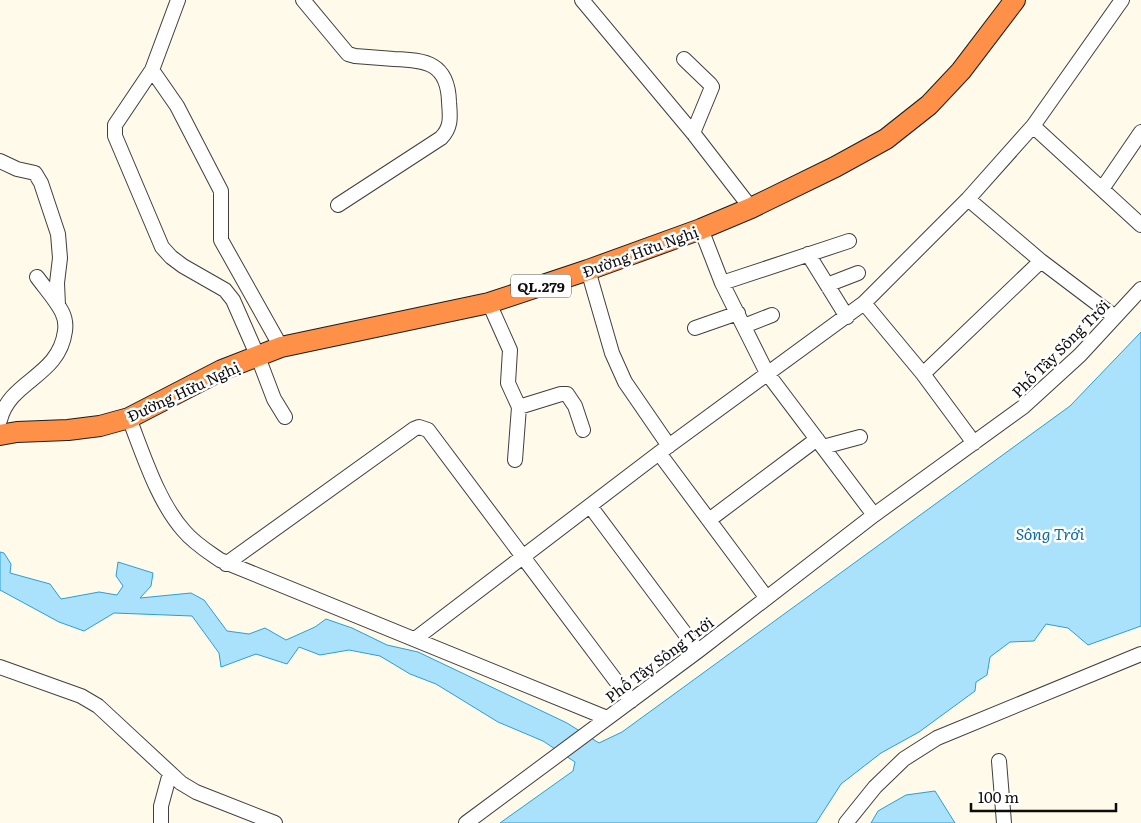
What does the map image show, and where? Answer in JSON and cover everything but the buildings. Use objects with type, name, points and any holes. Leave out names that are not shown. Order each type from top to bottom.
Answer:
[{"type":"highway","name":"Đường Hữu Nghị","points":[[0,435],[100,426],[129,418],[222,370],[282,347],[489,303],[588,270],[701,229],[751,208],[835,167],[886,138],[929,105],[961,71],[1015,0]]},
{"type":"street","points":[[178,0],[152,70],[115,125],[115,136],[162,247],[183,266],[225,290],[233,300],[274,399],[285,417]]},
{"type":"street","points":[[303,0],[348,54],[418,60],[430,64],[439,71],[446,82],[449,92],[450,124],[447,132],[441,138],[338,205]]},
{"type":"street","points":[[582,0],[693,133],[751,208]]},
{"type":"street","points":[[415,639],[522,556],[864,303],[968,199],[1032,126],[1122,0]]},
{"type":"street","points":[[684,59],[712,87],[693,133]]},
{"type":"street","points":[[152,70],[178,106],[222,191],[221,240],[282,347]]},
{"type":"street","points":[[1032,126],[1141,225]]},
{"type":"street","points":[[1102,189],[1141,132]]},
{"type":"street","points":[[0,161],[17,169],[35,173],[41,183],[58,234],[60,258],[57,282],[58,306]]},
{"type":"street","points":[[968,199],[1041,261],[1115,317]]},
{"type":"street","points":[[701,229],[722,283],[767,373],[874,515]]},
{"type":"street","points":[[722,283],[850,241]]},
{"type":"street","points":[[808,254],[847,316]]},
{"type":"street","points":[[923,374],[1041,261]]},
{"type":"street","points":[[588,270],[612,353],[625,382],[664,450],[709,520],[766,597]]},
{"type":"street","points":[[827,285],[858,273]]},
{"type":"street","points":[[0,420],[14,394],[46,368],[58,353],[64,336],[66,324],[63,313],[37,277]]},
{"type":"street","name":"Phố Tây Sông Trới","points":[[129,418],[155,484],[172,515],[196,543],[226,564],[253,573],[607,718],[632,702],[670,670],[698,651],[874,515],[1023,408],[1080,355],[1141,289]]},
{"type":"street","points":[[489,303],[508,344],[510,355],[508,383],[519,408],[515,460]]},
{"type":"street","points":[[864,303],[923,374],[974,443]]},
{"type":"street","points":[[695,328],[772,315]]},
{"type":"street","points":[[519,408],[567,394],[575,406],[583,430]]},
{"type":"street","points":[[226,564],[419,427],[428,430],[632,702]]},
{"type":"street","points":[[709,520],[820,443],[860,437]]},
{"type":"street","points":[[590,506],[698,651]]},
{"type":"street","points":[[846,823],[875,787],[904,759],[937,738],[1141,654]]},
{"type":"street","points":[[0,666],[81,696],[98,706],[181,784],[196,792],[275,823]]},
{"type":"street","points":[[466,823],[607,718]]},
{"type":"street","points":[[999,761],[1004,823]]},
{"type":"street","points":[[162,823],[161,806],[170,773]]},
{"type":"water","name":"Sông Trới","points":[[1141,332],[1141,626],[1088,645],[1068,628],[1046,624],[1034,641],[1010,642],[990,657],[987,675],[976,682],[975,691],[919,732],[881,753],[841,784],[816,823],[500,823],[573,771],[575,762],[543,741],[498,722],[436,684],[410,674],[380,656],[349,650],[320,655],[299,647],[287,664],[256,654],[221,667],[219,653],[192,616],[114,613],[84,631],[59,622],[0,590],[0,552],[4,553],[11,564],[10,573],[50,584],[61,599],[99,592],[117,595],[123,586],[116,576],[118,562],[153,573],[151,586],[140,598],[191,593],[204,600],[227,631],[249,634],[265,628],[286,640],[315,627],[326,619],[352,628],[387,645],[418,652],[567,723],[599,743],[622,732],[1070,406]]},
{"type":"water","points":[[935,791],[955,823],[871,823],[878,811],[906,795]]}]
